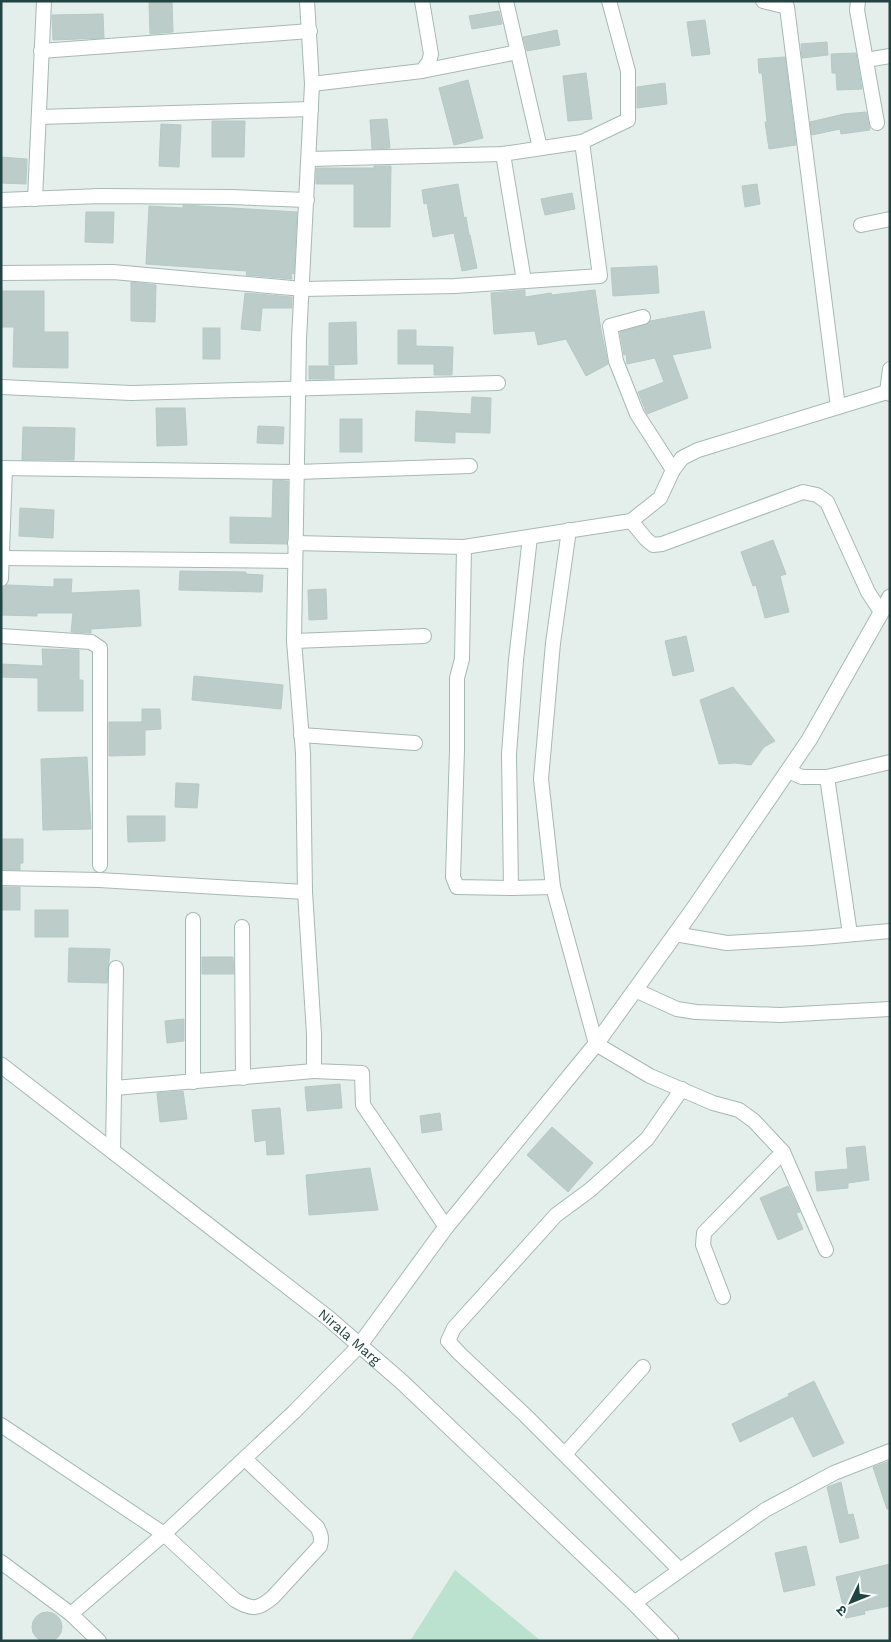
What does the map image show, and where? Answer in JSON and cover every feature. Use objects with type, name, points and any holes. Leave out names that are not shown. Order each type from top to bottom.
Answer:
[{"type":"street","points":[[35,199],[44,1]]},
{"type":"street","points":[[307,1],[312,84],[299,339],[294,641],[301,735],[304,892],[314,1034],[314,1071]]},
{"type":"street","points":[[422,1],[430,54],[429,62],[422,71]]},
{"type":"street","points":[[506,1],[540,148]]},
{"type":"street","points":[[309,159],[503,154],[582,142],[628,120],[628,71],[609,1]]},
{"type":"street","points":[[763,1],[788,8],[838,407]]},
{"type":"street","points":[[858,1],[857,10],[877,123]]},
{"type":"street","points":[[41,51],[310,31]]},
{"type":"street","points":[[312,84],[422,71],[518,52]]},
{"type":"street","points":[[866,60],[890,56]]},
{"type":"street","points":[[39,117],[311,109]]},
{"type":"street","points":[[1,273],[113,272],[303,289],[455,286],[600,276],[582,142]]},
{"type":"street","points":[[503,154],[524,281]]},
{"type":"street","points":[[1,200],[100,196],[230,197],[307,200]]},
{"type":"street","points":[[861,225],[890,219]]},
{"type":"street","points":[[643,317],[610,326],[616,361],[637,414],[673,470]]},
{"type":"street","points":[[295,543],[464,547],[631,520],[660,498],[673,470],[682,458],[698,450],[888,393],[890,369]]},
{"type":"street","points":[[1,387],[130,393],[498,383]]},
{"type":"street","points":[[1,579],[3,468],[297,472],[470,466]]},
{"type":"street","points":[[631,520],[653,545],[662,544],[803,492],[817,495],[827,502],[858,572],[881,612]]},
{"type":"street","points":[[569,530],[553,643],[541,778],[553,887],[596,1044],[650,1076],[713,1103],[738,1110],[754,1121],[784,1152],[826,1250]]},
{"type":"street","points":[[511,888],[509,754],[516,660],[530,536]]},
{"type":"street","points":[[464,547],[462,659],[457,678],[453,877],[457,886],[553,887]]},
{"type":"street","points":[[2,558],[295,561]]},
{"type":"street","points":[[71,1614],[164,1534],[294,1412],[359,1346],[446,1228],[596,1044],[675,934],[809,740],[890,597]]},
{"type":"street","points":[[1,636],[90,642],[100,648],[100,865]]},
{"type":"street","points":[[294,641],[424,636]]},
{"type":"street","points":[[301,735],[415,743]]},
{"type":"street","points":[[788,771],[802,777],[827,777],[890,762]]},
{"type":"street","points":[[827,777],[850,934]]},
{"type":"street","points":[[1,878],[99,880],[304,892]]},
{"type":"street","points":[[193,1082],[194,920]]},
{"type":"street","points":[[242,927],[243,1078]]},
{"type":"street","points":[[675,934],[727,943],[890,931]]},
{"type":"street","points":[[113,1152],[116,968]]},
{"type":"street","points":[[635,990],[677,1009],[696,1012],[780,1015],[890,1008]]},
{"type":"street","name":"Nirala Marg","points":[[1,1065],[327,1317],[402,1382],[634,1603],[671,1641]]},
{"type":"street","points":[[114,1088],[314,1071],[362,1073],[363,1105],[446,1228]]},
{"type":"street","points":[[680,1570],[525,1414],[448,1341],[454,1328],[556,1215],[590,1190],[647,1139],[682,1089]]},
{"type":"street","points":[[723,1297],[703,1245],[704,1233],[784,1152]]},
{"type":"street","points":[[565,1454],[643,1367]]},
{"type":"street","points":[[1,1425],[164,1534],[235,1600],[254,1608],[265,1604],[273,1597],[320,1546],[321,1534],[317,1527],[245,1458]]},
{"type":"street","points":[[634,1603],[765,1510],[834,1473],[890,1451]]},
{"type":"street","points":[[1,1562],[71,1614],[99,1641]]},
{"type":"green space","points":[[455,1570],[541,1641],[410,1641]]},
{"type":"building","points":[[149,1],[172,1],[173,32],[150,34]]},
{"type":"building","points":[[499,11],[502,24],[472,29],[469,16]]},
{"type":"building","points":[[103,14],[104,38],[53,40],[52,15]]},
{"type":"building","points":[[705,20],[710,54],[692,56],[687,22]]},
{"type":"building","points":[[557,30],[560,45],[527,51],[523,37]]},
{"type":"building","points":[[827,42],[828,55],[802,58],[801,44]]},
{"type":"building","points":[[856,53],[862,89],[837,90],[836,73],[832,73],[831,54]]},
{"type":"building","points":[[785,57],[796,145],[769,149],[765,122],[767,122],[762,73],[759,73],[758,59]]},
{"type":"building","points":[[586,73],[592,119],[568,121],[563,76]]},
{"type":"building","points":[[468,80],[483,138],[454,145],[439,88]]},
{"type":"building","points":[[665,83],[667,104],[637,108],[637,87]]},
{"type":"building","points":[[866,112],[870,130],[841,134],[840,129],[812,135],[810,122],[844,114]]},
{"type":"building","points":[[387,119],[390,148],[372,149],[370,120]]},
{"type":"building","points":[[212,121],[245,121],[244,157],[212,157]]},
{"type":"building","points":[[161,124],[181,125],[179,167],[159,166]]},
{"type":"building","points":[[1,157],[27,159],[26,184],[1,183]]},
{"type":"building","points":[[374,166],[391,166],[390,227],[354,227],[354,184],[316,184],[316,168],[374,168]]},
{"type":"building","points":[[458,184],[464,218],[466,217],[477,268],[462,271],[454,233],[433,237],[427,203],[424,204],[422,190]]},
{"type":"building","points":[[757,184],[760,204],[745,207],[742,186]]},
{"type":"building","points":[[572,193],[575,209],[545,215],[541,199]]},
{"type":"building","points":[[183,205],[297,212],[294,274],[291,273],[292,279],[246,275],[247,271],[146,264],[149,206],[183,208]]},
{"type":"building","points":[[86,212],[114,212],[113,243],[85,242]]},
{"type":"building","points":[[657,266],[659,293],[613,296],[611,268]]},
{"type":"building","points":[[131,282],[156,285],[155,322],[131,321]]},
{"type":"building","points":[[525,290],[525,297],[595,290],[608,364],[586,376],[566,339],[538,345],[535,331],[494,334],[491,293]]},
{"type":"building","points":[[1,291],[44,291],[44,332],[68,332],[68,368],[13,367],[14,327],[1,327]]},
{"type":"building","points":[[245,293],[292,297],[292,308],[262,308],[260,331],[241,329]]},
{"type":"building","points":[[704,311],[711,348],[672,355],[688,398],[647,414],[638,392],[664,382],[655,358],[627,364],[620,332],[645,325],[650,321]]},
{"type":"building","points":[[356,322],[357,364],[329,365],[329,323]]},
{"type":"building","points":[[203,328],[220,328],[220,359],[203,359]]},
{"type":"building","points":[[398,330],[416,330],[416,346],[453,347],[452,375],[434,375],[434,364],[398,364]]},
{"type":"building","points":[[309,366],[334,366],[334,379],[309,379]]},
{"type":"building","points":[[472,397],[491,398],[490,433],[455,432],[455,443],[415,441],[416,411],[471,414]]},
{"type":"building","points":[[156,408],[185,408],[187,445],[157,446]]},
{"type":"building","points":[[340,419],[362,419],[362,452],[340,452]]},
{"type":"building","points":[[258,426],[284,427],[283,444],[257,443]]},
{"type":"building","points":[[23,427],[75,428],[74,460],[22,460]]},
{"type":"building","points":[[273,480],[288,481],[287,544],[230,543],[230,517],[272,518]]},
{"type":"building","points":[[20,508],[54,510],[53,538],[19,536]]},
{"type":"building","points":[[773,540],[786,574],[780,576],[789,612],[765,618],[756,585],[753,586],[741,552]]},
{"type":"building","points":[[180,571],[246,572],[246,574],[263,575],[262,592],[179,590]]},
{"type":"building","points":[[54,579],[72,579],[71,593],[139,590],[141,626],[91,629],[91,633],[71,632],[73,613],[37,613],[37,616],[2,615],[3,587],[7,585],[54,587]]},
{"type":"building","points":[[326,589],[327,619],[309,620],[308,590]]},
{"type":"building","points":[[686,636],[694,671],[673,676],[665,641]]},
{"type":"building","points":[[42,649],[79,650],[79,680],[83,680],[83,711],[38,711],[38,678],[1,677],[1,664],[43,666]]},
{"type":"building","points":[[194,676],[283,685],[281,709],[192,700]]},
{"type":"building","points":[[733,687],[775,741],[764,747],[751,765],[719,764],[700,700]]},
{"type":"building","points":[[142,709],[160,709],[161,729],[145,730],[145,755],[109,756],[109,722],[142,722]]},
{"type":"building","points":[[87,757],[91,829],[43,830],[41,759]]},
{"type":"building","points":[[176,783],[199,784],[197,808],[175,807]]},
{"type":"building","points":[[127,816],[165,816],[165,841],[128,842]]},
{"type":"building","points":[[1,839],[23,839],[23,863],[20,863],[20,870],[1,869]]},
{"type":"building","points":[[1,887],[20,887],[20,910],[1,910]]},
{"type":"building","points":[[35,910],[68,910],[68,937],[35,937]]},
{"type":"building","points":[[69,948],[110,949],[107,983],[68,982]]},
{"type":"building","points":[[202,957],[233,957],[234,974],[202,974]]},
{"type":"building","points":[[184,1019],[184,1041],[167,1043],[165,1021]]},
{"type":"building","points":[[340,1084],[342,1108],[307,1111],[305,1087]]},
{"type":"building","points":[[183,1091],[187,1119],[160,1122],[157,1093]]},
{"type":"building","points":[[280,1108],[284,1154],[267,1155],[266,1140],[255,1142],[252,1110]]},
{"type":"building","points":[[440,1113],[442,1130],[422,1133],[420,1116]]},
{"type":"building","points":[[552,1127],[593,1163],[568,1192],[527,1155]]},
{"type":"building","points":[[865,1146],[869,1180],[848,1183],[848,1188],[817,1191],[815,1172],[848,1169],[846,1148]]},
{"type":"building","points":[[370,1168],[378,1210],[309,1215],[306,1175]]},
{"type":"building","points":[[788,1186],[800,1212],[796,1213],[803,1229],[778,1240],[760,1198]]},
{"type":"building","points":[[814,1381],[844,1443],[813,1457],[793,1416],[740,1442],[732,1424],[789,1396],[788,1394]]},
{"type":"building","points":[[890,1461],[890,1509],[887,1509],[873,1467]]},
{"type":"building","points":[[841,1482],[848,1515],[853,1514],[859,1538],[840,1543],[827,1487]]},
{"type":"building","points":[[806,1546],[815,1585],[784,1592],[775,1553]]},
{"type":"building","points":[[890,1564],[890,1606],[864,1611],[865,1614],[846,1618],[836,1577]]},
{"type":"building","points":[[47,1612],[57,1617],[62,1627],[57,1637],[47,1642],[37,1637],[32,1627],[37,1617]]}]
